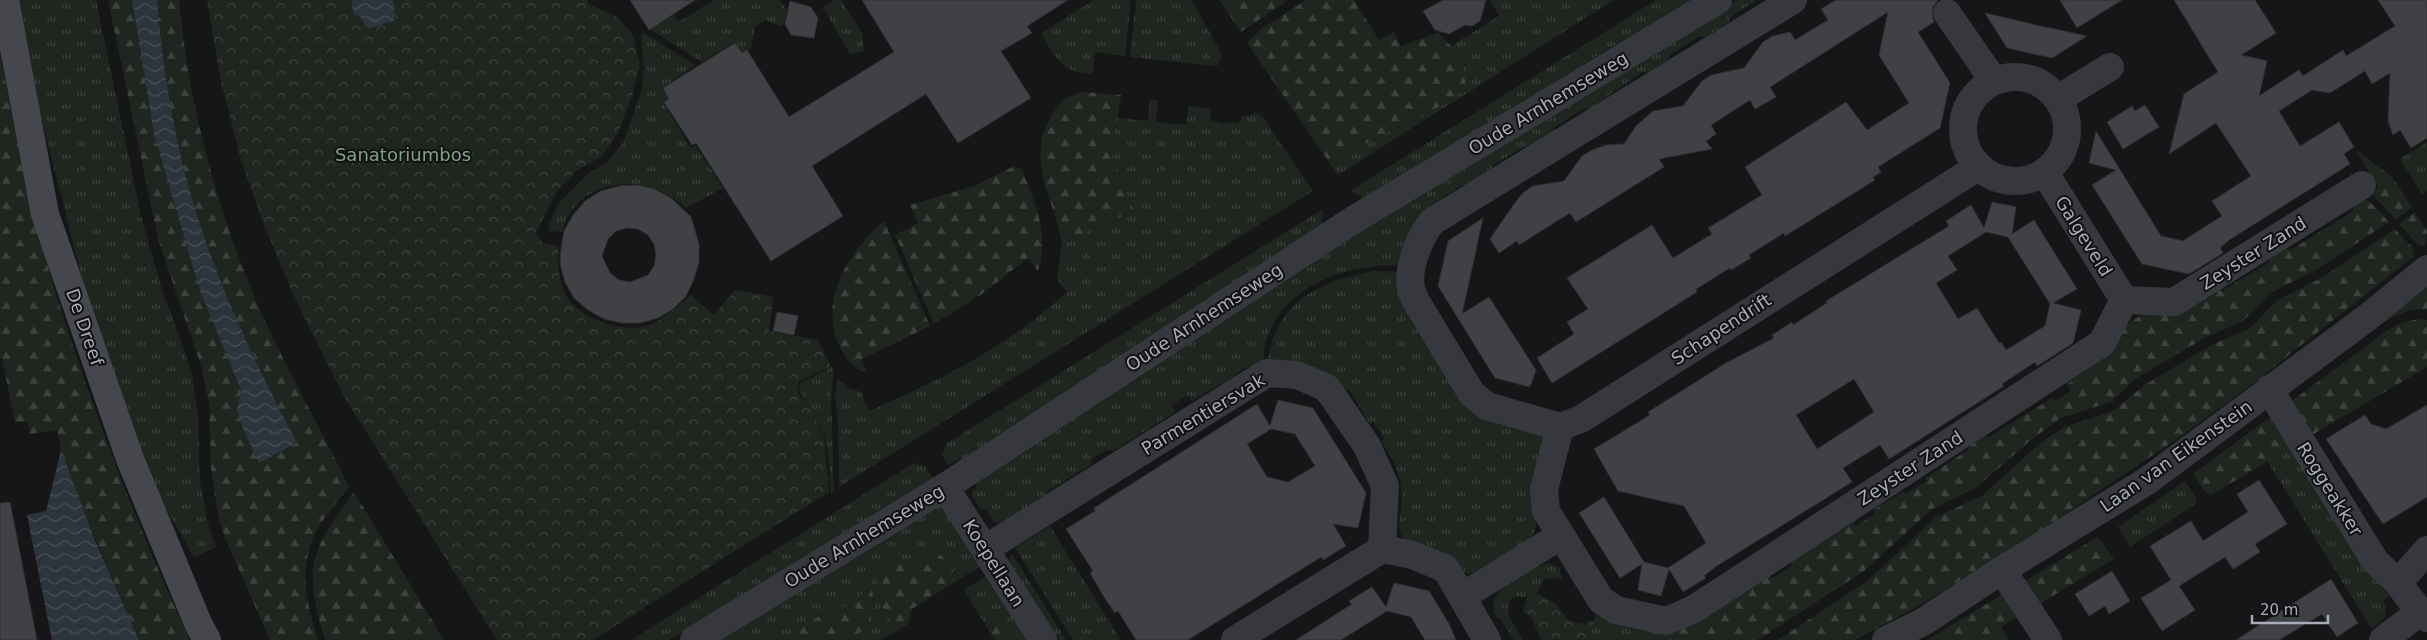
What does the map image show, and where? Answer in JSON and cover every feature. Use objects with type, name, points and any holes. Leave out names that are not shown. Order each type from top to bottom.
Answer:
[{"type":"main road","name":"De Dreef","points":[[5,0],[45,214],[130,459],[198,623],[207,640]]},
{"type":"street","name":"Oude Arnhemseweg","points":[[694,640],[945,487],[1350,222],[1718,0]]},
{"type":"street","points":[[1464,596],[1560,536],[1546,511],[1544,489],[1560,426],[1487,406],[1472,394],[1417,302],[1411,287],[1411,272],[1423,232],[1433,221],[1793,0]]},
{"type":"street","points":[[1947,13],[1994,81]]},
{"type":"street","points":[[2058,100],[2110,67]]},
{"type":"street","points":[[2011,77],[2029,79],[2046,87],[2058,100],[2065,114],[2067,130],[2065,147],[2057,161],[2045,172],[2029,180],[2010,182],[1993,177],[1978,167],[1968,153],[1963,137],[1963,120],[1969,104],[1980,91],[1994,81],[2011,77]]},
{"type":"street","name":"Schapendrift","points":[[1560,426],[1581,419],[1978,167]]},
{"type":"street","name":"Galgeveld","points":[[2045,172],[2124,300]]},
{"type":"street","name":"Zeyster Zand","points":[[1560,536],[1601,600],[1616,610],[1666,621],[1694,609],[2102,343],[2124,300],[2174,302],[2362,185]]},
{"type":"street","name":"Laan van Eikenstein","points":[[1886,640],[1923,622],[2002,570],[2147,480],[2368,317],[2427,268]]},
{"type":"street","name":"Parmentiersvak","points":[[985,549],[1267,373],[1297,375],[1327,388],[1367,446],[1385,486],[1382,549]]},
{"type":"street","name":"Roggeakker","points":[[2269,389],[2375,561],[2398,583],[2423,615],[2382,640]]},
{"type":"street","name":"Koepellaan","points":[[945,487],[1043,640]]},
{"type":"street","points":[[1234,640],[1382,549],[1413,554],[1446,570],[1464,596],[1487,640]]},
{"type":"street","points":[[2398,583],[2427,550]]},
{"type":"street","points":[[2002,570],[2048,640]]},
{"type":"green space","points":[[19,0],[96,0],[141,216],[162,290],[192,375],[198,414],[200,482],[209,527],[216,547],[194,557],[155,490],[85,290],[41,116]]},
{"type":"green space","points":[[108,0],[132,0],[154,134],[200,291],[241,390],[237,409],[242,427],[259,463],[297,443],[238,323],[212,261],[191,198],[174,125],[162,50],[157,0],[179,0],[190,82],[199,123],[209,164],[234,244],[265,321],[349,487],[320,524],[313,538],[306,564],[308,602],[318,640],[270,640],[225,538],[218,515],[211,468],[209,403],[201,366],[158,239]]},
{"type":"green space","name":"Sanatoriumbos","points":[[207,0],[587,0],[588,4],[617,17],[633,35],[640,65],[632,96],[618,133],[602,156],[577,170],[557,191],[536,233],[543,243],[559,246],[558,266],[560,279],[568,298],[574,306],[592,318],[615,326],[637,328],[647,326],[665,316],[691,295],[714,315],[735,290],[773,297],[769,331],[818,340],[831,367],[798,382],[798,394],[815,416],[824,437],[829,492],[593,640],[497,640],[343,395],[298,305],[265,228],[241,160],[221,82]]},
{"type":"green space","points":[[714,0],[780,0],[787,11],[784,23],[780,26],[766,20],[755,27],[751,49],[742,53],[735,42],[702,62],[649,29],[674,14],[678,22]]},
{"type":"green space","points":[[834,0],[841,0],[862,33],[864,51],[850,54],[823,7]]},
{"type":"green space","points":[[1094,0],[1131,0],[1125,56],[1095,52],[1093,74],[1082,73],[1066,67],[1056,57],[1041,33]]},
{"type":"green space","points":[[1136,0],[1192,0],[1222,55],[1217,66],[1130,57]]},
{"type":"green space","points":[[1219,0],[1288,0],[1241,32]]},
{"type":"green space","points":[[1306,0],[1354,0],[1379,40],[1394,32],[1401,46],[1438,33],[1459,54],[1467,89],[1425,115],[1347,152],[1343,162],[1331,165],[1247,43],[1261,29]]},
{"type":"green space","points":[[1490,0],[1614,0],[1338,175],[1331,165],[1343,162],[1347,152],[1425,115],[1467,89],[1459,55],[1451,46],[1499,16]]},
{"type":"green space","points":[[1656,0],[1697,0],[1615,45],[1365,199],[1350,191]]},
{"type":"green space","points":[[1737,0],[1757,0],[1730,17],[1729,22],[1705,37],[1700,36],[1670,55],[1668,60],[1647,73],[1642,72],[1589,109],[1584,108],[1529,148],[1523,147],[1492,166],[1492,170],[1467,186],[1462,185],[1432,204],[1402,266],[1355,269],[1332,276],[1310,287],[1292,301],[1277,318],[1267,339],[1263,363],[1254,367],[1249,366],[1234,375],[1233,379],[1225,385],[1220,384],[1192,401],[1188,395],[1171,405],[1175,412],[1113,451],[1107,450],[1090,460],[1092,464],[1045,493],[1044,498],[1004,523],[994,523],[986,510],[980,509],[972,495],[972,491],[977,487],[973,481],[1175,345]]},
{"type":"green space","points":[[644,33],[695,65],[662,88],[669,98],[663,102],[690,147],[696,146],[723,188],[686,208],[670,196],[653,188],[634,184],[616,185],[598,190],[583,199],[570,213],[562,232],[550,231],[548,227],[558,204],[589,173],[607,163],[624,141],[642,89],[644,68],[641,35]]},
{"type":"green space","points":[[0,53],[25,178],[58,301],[121,480],[190,640],[139,640],[77,496],[61,450],[57,430],[30,434],[27,421],[15,423],[2,358],[0,358]]},
{"type":"green space","points":[[1083,92],[1121,95],[1118,118],[1109,148],[1134,211],[1062,242],[1043,177],[1041,146],[1045,130],[1056,109],[1069,96]]},
{"type":"green space","points":[[1150,99],[1158,100],[1156,122],[1186,125],[1188,106],[1211,109],[1210,120],[1226,124],[1226,122],[1238,124],[1242,117],[1256,113],[1262,116],[1313,191],[839,487],[838,422],[835,397],[838,378],[848,388],[861,392],[869,411],[923,386],[997,346],[1044,312],[1067,292],[1057,279],[1062,242],[1134,211],[1109,148],[1118,118],[1148,121]]},
{"type":"green space","points":[[2427,142],[2427,191],[2422,194],[2400,159]]},
{"type":"green space","points":[[2356,150],[2393,178],[2412,207],[2396,220],[2375,197],[2374,193],[2378,187]]},
{"type":"green space","points":[[1014,166],[1022,169],[1036,207],[1042,231],[1041,257],[1038,271],[1028,258],[982,294],[934,324],[895,235],[918,223],[910,205],[974,186]]},
{"type":"green space","points":[[2364,199],[2368,200],[2389,222],[2316,270],[2270,293],[2242,322],[2206,337],[2135,379],[2111,402],[2061,418],[2032,439],[1977,487],[1931,510],[1864,571],[1758,640],[1632,640],[1647,630],[1769,575],[1772,578],[1792,566],[1790,562],[1853,523],[1855,526],[1875,514],[1873,510],[1904,491],[1906,494],[1927,481],[1925,478],[1968,450],[1969,446],[1985,436],[1989,437],[2052,398],[2055,401],[2071,391],[2067,384],[2104,358],[2116,332],[2155,306],[2217,290],[2222,291],[2269,262],[2270,257],[2284,248],[2291,250],[2353,211],[2353,205]]},
{"type":"green space","points":[[1323,209],[1322,224],[963,465],[959,459],[948,465],[942,455],[946,444]]},
{"type":"green space","points":[[2415,212],[2427,231],[2425,246],[2418,245],[2399,224]]},
{"type":"green space","points":[[884,221],[930,326],[862,359],[867,373],[855,368],[842,351],[835,333],[832,315],[834,297],[839,280],[858,248]]},
{"type":"green space","points":[[2395,229],[2413,248],[2413,257],[2251,385],[2184,434],[2025,541],[1920,605],[1855,640],[1778,640],[1867,581],[1935,518],[1983,495],[2038,445],[2064,427],[2114,411],[2143,386],[2211,345],[2249,329],[2276,301],[2321,278]]},
{"type":"green space","points":[[1375,271],[1401,272],[1409,312],[1408,316],[1427,347],[1432,348],[1542,436],[1544,442],[1535,531],[1528,541],[1475,572],[1468,574],[1403,539],[1399,528],[1402,496],[1398,474],[1393,461],[1381,441],[1384,439],[1374,422],[1370,424],[1350,391],[1268,362],[1272,341],[1280,323],[1304,297],[1336,281]]},
{"type":"green space","points":[[2427,280],[2427,309],[2411,310],[2384,321],[2423,291],[2421,287]]},
{"type":"green space","points":[[2418,319],[2427,320],[2427,367],[2211,495],[2206,493],[2193,474],[2388,330],[2401,323]]},
{"type":"green space","points":[[832,367],[834,372],[831,392],[834,491],[831,493],[824,435],[803,398],[799,384]]},
{"type":"green space","points":[[2289,447],[2368,571],[2389,596],[2383,601],[2386,605],[2385,617],[2372,629],[2267,461]]},
{"type":"green space","points":[[914,463],[925,466],[936,482],[669,640],[631,640]]},
{"type":"green space","points":[[2185,481],[2197,500],[2196,504],[2130,547],[2118,527]]},
{"type":"green space","points":[[354,492],[444,640],[325,640],[314,595],[314,562],[327,530]]},
{"type":"green space","points":[[938,505],[944,506],[981,566],[958,580],[953,567],[928,552],[912,567],[892,624],[897,631],[880,640],[847,640],[869,627],[875,601],[871,588],[834,614],[818,617],[802,628],[793,640],[703,640]]},
{"type":"green space","points":[[1050,526],[1121,640],[1073,640],[1015,548]]},
{"type":"green space","points":[[2098,537],[2114,559],[1980,640],[1927,640]]},
{"type":"green space","points":[[928,552],[939,555],[947,561],[958,580],[912,609],[908,624],[897,631],[885,613],[879,598],[877,577],[894,564],[903,562],[912,567]]},
{"type":"green space","points":[[1012,554],[1066,640],[1059,640],[1008,560]]},
{"type":"green space","points":[[1548,563],[1560,568],[1563,579],[1543,580],[1537,593],[1529,597],[1513,597],[1508,608],[1510,618],[1523,640],[1513,640],[1501,619],[1496,617],[1494,611],[1495,597],[1513,581],[1536,567]]},
{"type":"green space","points":[[987,575],[1028,640],[1014,640],[1010,634],[989,624],[988,629],[964,590]]},
{"type":"green space","points":[[871,588],[875,601],[869,627],[847,640],[793,640],[801,628],[818,617],[834,613]]},
{"type":"green space","points":[[1537,593],[1556,604],[1569,621],[1586,624],[1587,620],[1594,622],[1588,640],[1541,640],[1531,616],[1523,611],[1527,597]]},
{"type":"green space","points":[[1597,610],[1647,630],[1632,640],[1588,640]]},
{"type":"green space","points":[[994,620],[1004,625],[1014,640],[995,640],[988,629]]},
{"type":"green space","points":[[2001,627],[2009,640],[1980,640]]},
{"type":"water","points":[[132,0],[157,0],[162,50],[174,125],[192,199],[225,293],[267,384],[297,443],[259,463],[242,427],[237,409],[241,390],[200,291],[154,134]]},
{"type":"water","points":[[352,0],[393,0],[394,21],[370,28],[366,27],[360,17],[353,14]]},
{"type":"water","points":[[61,450],[94,538],[139,640],[52,640],[27,515],[46,511]]},
{"type":"building","points":[[630,0],[695,0],[649,30]]},
{"type":"building","points":[[862,0],[1068,0],[1027,26],[1032,33],[1001,51],[1031,98],[958,143],[926,94],[812,166],[843,216],[771,261],[696,143],[692,145],[664,102],[669,99],[663,88],[735,43],[742,53],[747,50],[789,117],[894,52]]},
{"type":"building","points":[[1443,0],[1486,0],[1480,21],[1472,26],[1465,25],[1449,34],[1435,30],[1423,11]]},
{"type":"building","points":[[1836,0],[1938,0],[1933,7],[1932,15],[1934,22],[1918,32],[1950,83],[1940,128],[1878,167],[1881,172],[1873,177],[1875,180],[1785,236],[1784,233],[1749,255],[1751,258],[1731,270],[1730,268],[1696,289],[1697,292],[1552,383],[1537,358],[1574,334],[1567,322],[1588,309],[1567,278],[1652,225],[1673,258],[1712,234],[1708,228],[1762,195],[1745,167],[1846,102],[1867,130],[1909,103],[1879,55],[1888,12],[1770,87],[1776,97],[1755,109],[1750,100],[1711,125],[1716,134],[1706,141],[1712,149],[1659,159],[1664,167],[1576,222],[1570,213],[1519,245],[1517,241],[1499,253],[1490,239],[1514,204],[1523,193],[1533,186],[1564,181],[1582,156],[1592,150],[1606,145],[1624,144],[1636,126],[1653,111],[1683,106],[1702,81],[1711,75],[1744,68],[1763,42],[1773,36],[1790,32],[1795,40],[1828,20],[1821,9]]},
{"type":"building","points":[[2060,0],[2122,0],[2077,28]]},
{"type":"building","points":[[2174,0],[2255,0],[2276,33],[2241,55],[2267,61],[2259,96],[2299,70],[2303,76],[2343,50],[2346,56],[2395,26],[2378,0],[2427,0],[2427,138],[2411,148],[2400,130],[2393,135],[2388,121],[2390,73],[2372,84],[2365,71],[2330,93],[2312,90],[2279,111],[2300,146],[2339,122],[2354,147],[2344,154],[2350,164],[2229,240],[2220,248],[2223,253],[2189,274],[2142,264],[2092,185],[2116,170],[2089,163],[2096,131],[2161,236],[2183,241],[2222,216],[2212,201],[2251,176],[2216,123],[2169,154],[2184,94],[2218,72]]},
{"type":"building","points":[[790,1],[811,7],[818,18],[814,38],[791,35],[785,24]]},
{"type":"building","points":[[1985,13],[2087,36],[2052,58],[2007,48]]},
{"type":"building","points":[[2145,105],[2159,127],[2123,149],[2107,122],[2132,106],[2135,111]]},
{"type":"building","points":[[637,185],[654,189],[671,198],[691,217],[699,244],[699,262],[686,296],[673,309],[658,318],[640,323],[622,323],[604,319],[588,310],[574,298],[565,282],[560,264],[564,231],[573,215],[585,201],[601,191],[619,186]],"holes":[[[627,228],[638,229],[648,235],[654,244],[656,255],[654,266],[648,275],[630,282],[619,280],[610,273],[602,256],[608,239],[616,231]]]},
{"type":"building","points":[[1992,202],[2016,207],[2012,234],[2034,220],[2077,289],[2053,303],[2081,310],[2073,343],[2037,366],[2035,362],[2002,384],[2004,386],[1889,459],[1880,445],[1843,468],[1852,482],[1715,567],[1704,576],[1706,578],[1683,592],[1669,569],[1661,596],[1638,590],[1642,564],[1620,578],[1579,513],[1604,497],[1644,562],[1668,568],[1706,543],[1684,506],[1618,491],[1594,449],[1650,415],[1648,412],[1726,363],[1774,338],[1772,335],[1792,322],[1793,325],[1827,303],[1826,301],[1949,226],[1946,221],[1971,205],[1984,228]],"holes":[[[1986,232],[2008,237],[2050,304],[2045,326],[2006,350],[2001,342],[1999,343],[1977,308],[1958,319],[1936,283],[1957,270],[1948,256]],[[1854,379],[1874,412],[1817,449],[1796,415]]]},
{"type":"building","points":[[1483,218],[1462,314],[1489,297],[1536,370],[1530,387],[1495,378],[1438,286],[1448,241]]},
{"type":"building","points":[[777,312],[798,316],[794,335],[773,331]]},
{"type":"building","points":[[1278,400],[1313,408],[1366,493],[1358,528],[1333,524],[1346,546],[1323,560],[1321,557],[1188,640],[1136,640],[1118,611],[1115,613],[1104,597],[1090,573],[1093,571],[1066,529],[1095,511],[1094,508],[1257,404],[1270,426]],"holes":[[[1271,429],[1295,434],[1315,466],[1288,482],[1267,477],[1247,444]]]},
{"type":"building","points":[[2427,405],[2427,497],[2383,524],[2326,439],[2365,415],[2371,424],[2386,429]]},
{"type":"building","points":[[2259,480],[2287,524],[2255,544],[2260,552],[2233,569],[2225,557],[2179,586],[2195,610],[2162,631],[2141,598],[2171,580],[2150,546],[2191,521],[2203,541],[2248,512],[2237,494]]},
{"type":"building","points":[[10,502],[37,640],[0,640],[0,503]]},
{"type":"building","points":[[2112,571],[2130,601],[2109,614],[2105,606],[2089,616],[2075,594]]},
{"type":"building","points":[[2331,579],[2358,623],[2337,637],[2322,614],[2279,640],[2236,640]]},
{"type":"building","points":[[1394,583],[1429,591],[1449,624],[1456,640],[1425,640],[1411,617],[1387,611],[1341,640],[1296,640],[1352,604],[1349,601],[1372,587],[1386,607]]}]
